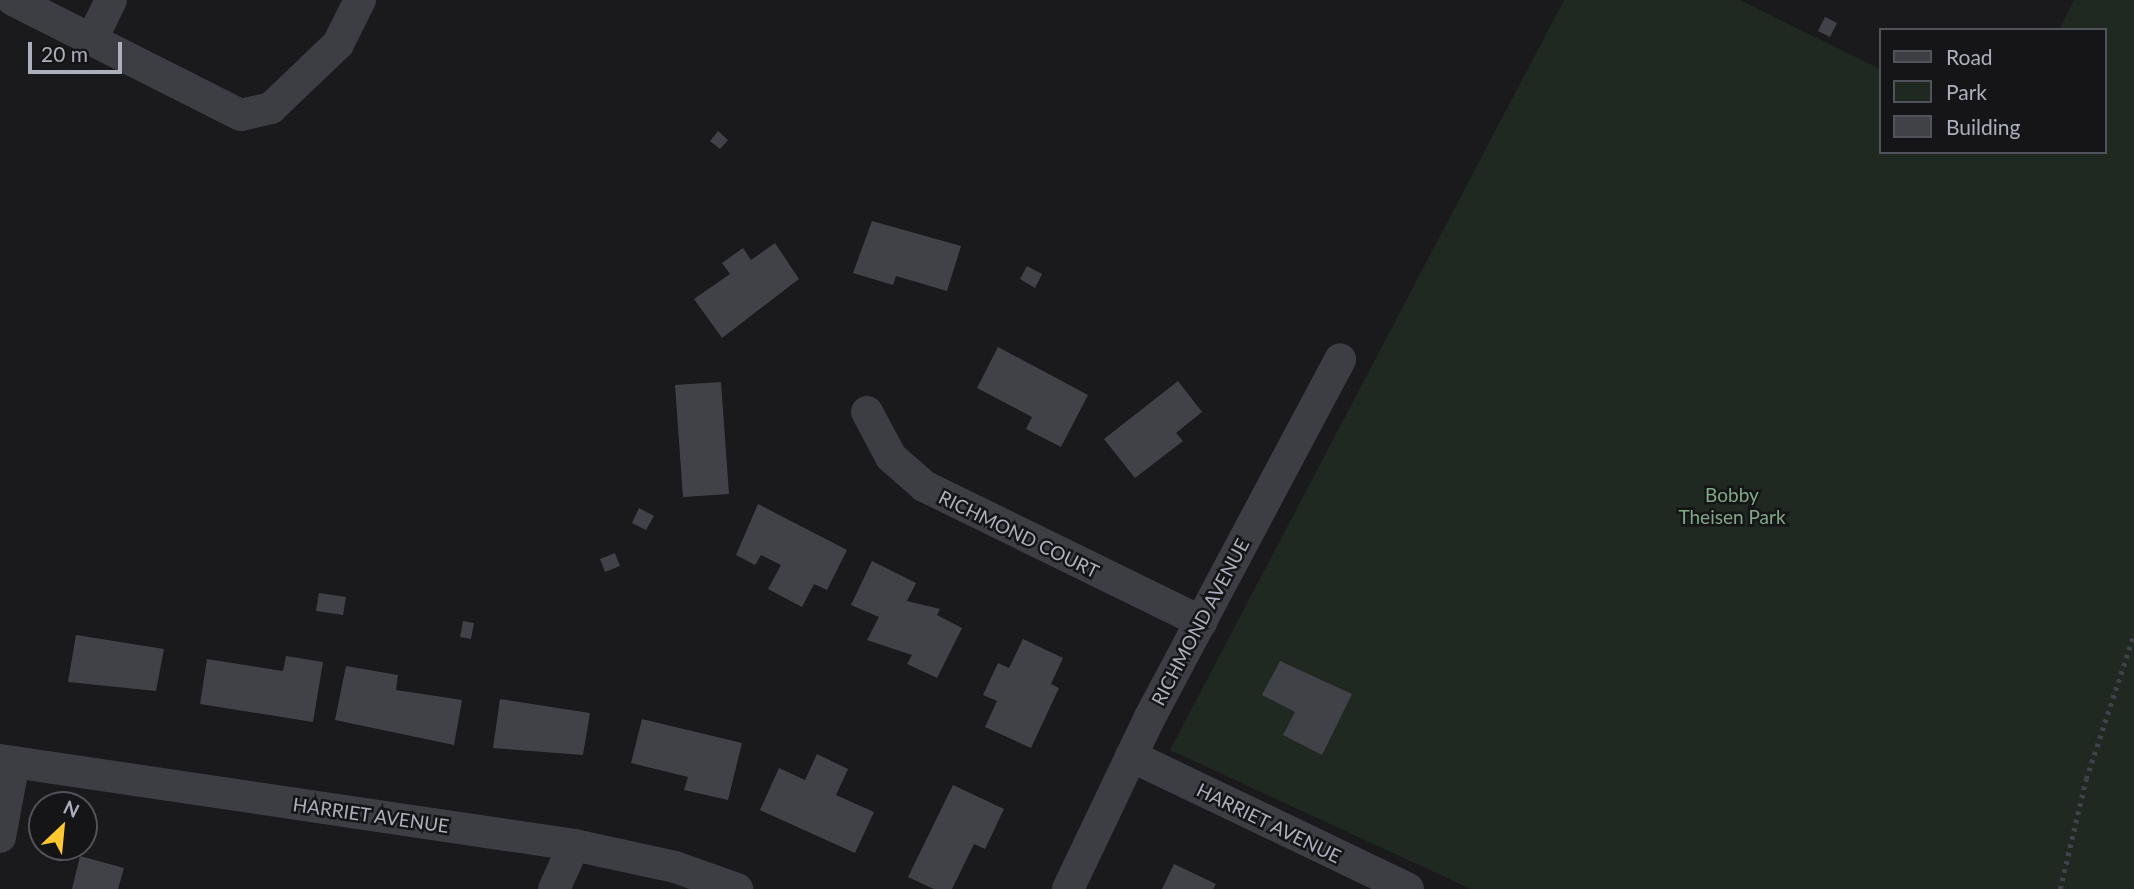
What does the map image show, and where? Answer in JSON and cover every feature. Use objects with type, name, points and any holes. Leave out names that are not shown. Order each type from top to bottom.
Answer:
[{"type":"street","points":[[13,0],[241,115],[259,114],[338,44],[360,0]]},
{"type":"street","points":[[92,39],[111,0]]},
{"type":"street","name":"RICHMOND AVENUE","points":[[1068,889],[1131,756],[1340,359]]},
{"type":"street","name":"RICHMOND COURT","points":[[867,412],[891,457],[925,486],[1200,622]]},
{"type":"street","name":"HARRIET AVENUE","points":[[1131,756],[1408,889]]},
{"type":"street","points":[[0,837],[7,761]]},
{"type":"street","name":"HARRIET AVENUE","points":[[7,761],[574,845],[675,867],[737,889]]},
{"type":"street","points":[[554,889],[574,845]]},
{"type":"path","points":[[2060,889],[2085,779],[2134,634]]},
{"type":"green space","name":"Bobby Theisen Park","points":[[1564,0],[1740,0],[1878,68],[1878,154],[2106,154],[2106,28],[2060,28],[2074,0],[2134,0],[2134,889],[1471,889],[1170,750]]},
{"type":"building","points":[[1825,17],[1837,23],[1830,37],[1818,31]]},
{"type":"building","points":[[718,131],[728,140],[720,149],[710,141]]},
{"type":"building","points":[[872,221],[961,246],[947,291],[896,276],[893,285],[853,273]]},
{"type":"building","points":[[775,243],[799,279],[722,338],[694,299],[730,274],[722,263],[743,248],[751,260]]},
{"type":"building","points":[[1027,266],[1042,274],[1035,288],[1020,279]]},
{"type":"building","points":[[998,347],[1088,395],[1061,447],[1026,429],[1032,417],[977,388]]},
{"type":"building","points":[[1178,381],[1202,412],[1176,433],[1183,441],[1135,478],[1104,439]]},
{"type":"building","points":[[721,382],[729,494],[683,497],[675,385]]},
{"type":"building","points":[[758,504],[847,550],[827,590],[814,584],[802,607],[768,589],[781,565],[761,555],[755,565],[736,555]]},
{"type":"building","points":[[639,508],[654,516],[646,530],[632,523]]},
{"type":"building","points":[[615,553],[620,566],[605,572],[600,559]]},
{"type":"building","points":[[872,561],[916,583],[907,601],[940,609],[937,615],[962,628],[937,678],[907,664],[912,655],[867,640],[879,617],[851,605]]},
{"type":"building","points":[[319,593],[346,597],[343,615],[316,611]]},
{"type":"building","points":[[463,621],[474,623],[471,639],[460,637]]},
{"type":"building","points":[[76,635],[164,649],[156,691],[68,682]]},
{"type":"building","points":[[1023,639],[1063,658],[1051,684],[1059,688],[1031,748],[985,727],[997,701],[983,695],[998,663],[1009,668]]},
{"type":"building","points":[[286,656],[323,662],[313,722],[200,704],[207,659],[283,671]]},
{"type":"building","points":[[1280,661],[1352,694],[1322,755],[1283,735],[1295,712],[1262,695]]},
{"type":"building","points":[[346,666],[398,675],[396,690],[462,700],[454,745],[335,720]]},
{"type":"building","points":[[500,699],[590,713],[583,755],[493,748]]},
{"type":"building","points":[[642,719],[742,743],[728,800],[684,790],[688,777],[631,763]]},
{"type":"building","points":[[817,754],[848,769],[836,795],[874,812],[855,853],[760,810],[779,768],[805,780]]},
{"type":"building","points":[[953,785],[1004,809],[985,849],[974,844],[952,889],[934,889],[908,877]]},
{"type":"building","points":[[79,861],[98,861],[124,868],[118,889],[72,889]]},
{"type":"building","points":[[1174,864],[1216,884],[1213,889],[1162,889]]}]
